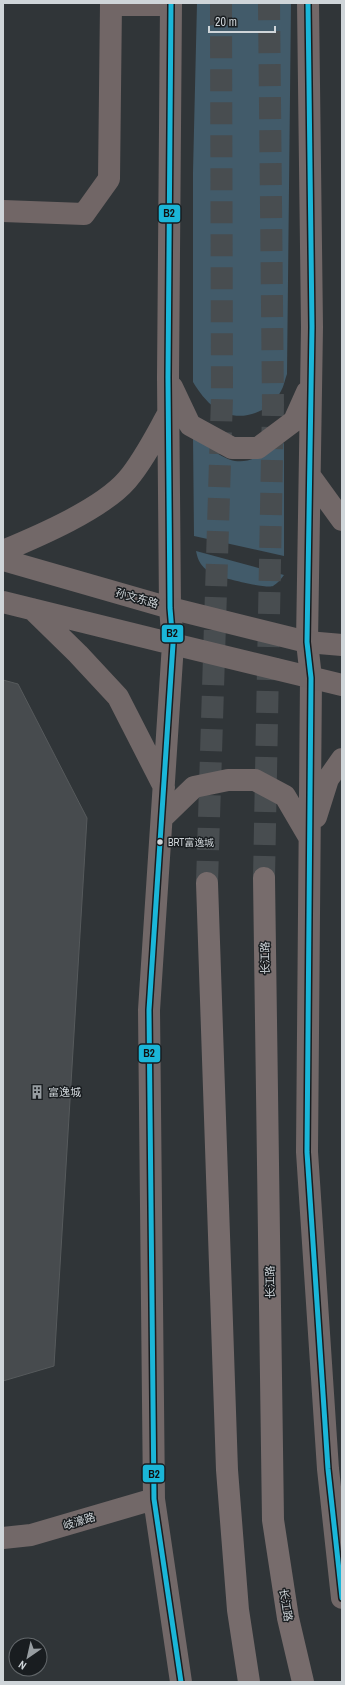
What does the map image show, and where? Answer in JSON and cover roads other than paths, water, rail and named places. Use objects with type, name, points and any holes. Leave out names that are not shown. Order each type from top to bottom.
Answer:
[{"type":"highway","name":"长江路","points":[[264,878],[273,1520],[288,1618],[303,1682]]},
{"type":"highway","points":[[207,883],[227,1470],[238,1610],[249,1682]]},
{"type":"main road","points":[[308,3],[312,328],[307,642],[311,678],[307,1152],[328,1469],[342,1598]]},
{"type":"main road","points":[[171,4],[168,378],[170,608],[173,644],[149,1010],[154,1499],[181,1682]]},
{"type":"main road","points":[[168,378],[190,425],[232,448],[258,448],[294,422],[311,382]]},
{"type":"main road","points":[[3,551],[36,538],[110,497],[127,480],[140,462],[169,411]]},
{"type":"main road","points":[[310,476],[342,520]]},
{"type":"main road","name":"孙文东路","points":[[3,560],[170,608],[307,642],[342,645]]},
{"type":"main road","points":[[3,602],[342,685]]},
{"type":"main road","points":[[32,609],[78,654],[118,697],[164,787]]},
{"type":"main road","points":[[310,837],[328,779],[342,759]]},
{"type":"main road","points":[[162,818],[194,787],[228,780],[255,780],[285,796],[310,837]]},
{"type":"main road","name":"岐濠路","points":[[3,1538],[31,1535],[154,1499]]},
{"type":"street","points":[[3,211],[84,214],[109,179],[111,4],[171,4]]},
{"type":"tunnel","points":[[207,883],[222,397],[221,3]]},
{"type":"tunnel","points":[[264,878],[273,405],[269,3]]},
{"type":"place","name":"BRT富逸城","points":[[160,842]]},
{"type":"place","name":"富逸城","points":[[37,1092]]}]
